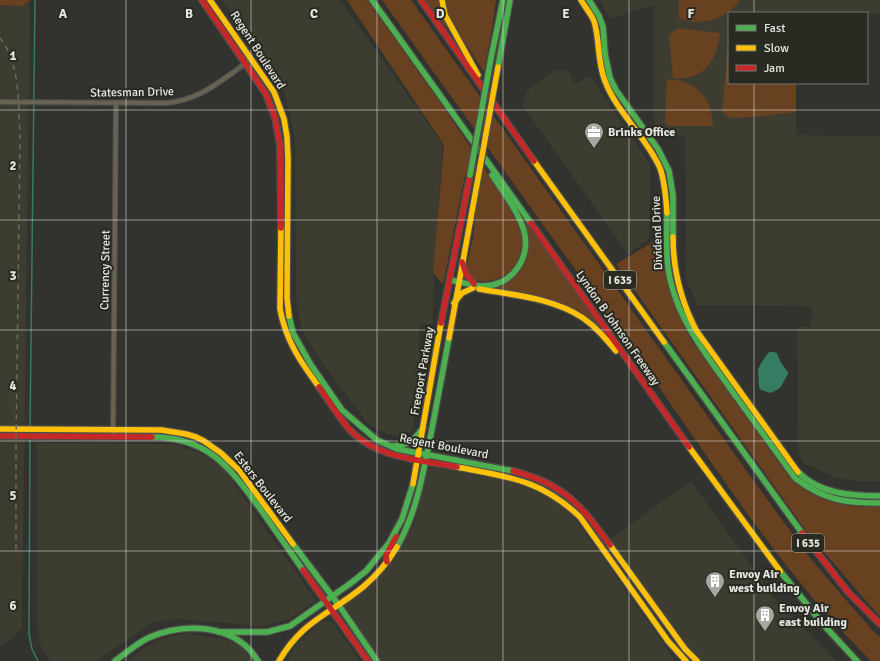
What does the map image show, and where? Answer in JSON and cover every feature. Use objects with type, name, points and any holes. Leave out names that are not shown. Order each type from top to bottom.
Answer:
[{"type":"main road","name":"Regent Boulevard","points":[[202,0],[266,94],[275,118],[280,145],[281,170],[280,298],[282,319],[289,340],[298,358],[349,429],[360,439],[378,449],[426,462],[526,481],[546,490],[565,503],[584,522],[668,641],[686,661]]},
{"type":"main road","name":"Regent Boulevard","points":[[210,0],[274,92],[284,119],[288,158],[287,298],[290,324],[293,333],[305,354],[342,410],[367,433],[389,446],[522,472],[539,478],[564,492],[581,507],[684,649],[697,661]]},
{"type":"main road","name":"Lyndon B Johnson Freeway","points":[[372,0],[540,234],[652,396],[759,545],[800,597],[856,661]]},
{"type":"main road","name":"I 635","points":[[421,0],[791,520],[844,587],[880,624]]},
{"type":"main road","points":[[442,0],[443,8],[448,21],[495,106]]},
{"type":"main road","name":"Freeport Parkway","points":[[219,632],[257,633],[284,628],[295,623],[366,571],[396,531],[402,519],[410,498],[418,460],[435,358],[502,0]]},
{"type":"main road","name":"Freeport Parkway","points":[[279,661],[295,636],[305,627],[363,586],[387,562],[404,535],[414,513],[426,462],[510,0]]},
{"type":"main road","name":"Dividend Drive","points":[[581,0],[593,19],[596,28],[599,55],[610,93],[658,163],[665,184],[667,196],[667,265],[682,317],[690,333],[794,478],[814,492],[824,496],[847,502],[880,503]]},
{"type":"main road","name":"Dividend Drive","points":[[589,0],[599,16],[603,27],[607,79],[640,123],[664,160],[672,182],[674,264],[677,281],[688,314],[696,330],[799,473],[817,486],[848,496],[880,496]]},
{"type":"main road","points":[[444,101],[518,218],[524,230],[526,241],[525,256],[522,263],[512,275],[494,284],[474,286],[465,289],[459,294],[454,303]]},
{"type":"main road","points":[[634,127],[640,123]]},
{"type":"main road","points":[[462,262],[464,272],[468,280],[474,286]]},
{"type":"main road","points":[[450,281],[555,305],[583,318],[602,334],[652,396]]},
{"type":"main road","points":[[757,426],[762,422]]},
{"type":"main road","points":[[389,446],[404,445],[410,442],[424,426]]},
{"type":"main road","name":"Esters Boulevard","points":[[0,429],[174,432],[197,437],[211,444],[240,470],[338,604],[377,661]]},
{"type":"main road","name":"Esters Boulevard","points":[[0,436],[165,437],[191,443],[214,455],[226,464],[237,476],[368,661]]},
{"type":"main road","points":[[387,562],[386,555],[395,539],[396,531]]},
{"type":"main road","points":[[115,661],[146,640],[171,630],[200,628],[219,632],[244,643],[253,651],[258,661]]},
{"type":"street","name":"Statesman Drive","points":[[0,102],[167,103],[186,100],[196,97],[212,88],[252,60]]},
{"type":"street","name":"Currency Street","points":[[113,436],[116,103]]},
{"type":"shaded area","points":[[0,0],[30,0],[22,6],[0,5]]},
{"type":"shaded area","points":[[30,0],[22,628],[0,647],[0,5],[22,6]]},
{"type":"shaded area","points":[[222,0],[340,0],[443,145],[434,269],[433,324],[419,325],[420,371],[413,429],[404,437],[387,434],[368,424],[325,367],[305,336],[299,318],[296,300],[295,138],[285,94]]},
{"type":"shaded area","points":[[347,0],[367,0],[450,117],[506,202],[520,230],[523,248],[517,263],[512,270],[505,275],[497,279],[484,282],[471,278],[466,270],[473,237],[480,178],[465,175],[443,285],[433,272],[444,145]]},
{"type":"shaded area","points":[[382,0],[411,0],[810,558],[872,630],[880,637],[880,661],[871,661],[841,630],[786,565],[734,496],[661,390]]},
{"type":"shaded area","points":[[426,0],[439,0],[441,14],[451,31],[449,32]]},
{"type":"shaded area","points":[[444,0],[496,0],[484,72],[449,18]]},
{"type":"shaded area","points":[[600,0],[880,0],[880,14],[868,14],[868,12],[728,12],[728,84],[796,84],[796,135],[880,136],[880,481],[855,481],[837,478],[803,463],[798,452],[797,327],[811,327],[812,306],[697,305],[686,279],[685,135],[654,135],[654,5],[609,19]]},
{"type":"shaded area","points":[[679,0],[740,0],[734,7],[721,17],[713,20],[696,22],[679,19]]},
{"type":"shaded area","points":[[677,28],[720,33],[716,52],[712,60],[707,67],[693,76],[673,78],[669,36]]},
{"type":"shaded area","points":[[728,44],[728,84],[796,84],[796,112],[729,118],[722,111]]},
{"type":"shaded area","points":[[556,69],[569,72],[575,84],[590,76],[650,164],[649,239],[628,254],[522,105],[527,91]]},
{"type":"shaded area","points":[[667,79],[687,83],[700,92],[709,106],[713,126],[669,126],[665,123]]},
{"type":"shaded area","points":[[518,211],[604,332],[583,315],[487,289],[499,285],[525,259]]},
{"type":"shaded area","points":[[663,236],[663,259],[666,277],[675,306],[688,334],[789,477],[810,493],[831,502],[854,506],[880,507],[880,617],[809,535],[616,264]]},
{"type":"shaded area","points":[[769,352],[777,353],[781,363],[788,372],[780,388],[771,393],[761,390],[759,387],[758,369]]},
{"type":"shaded area","points":[[37,443],[173,444],[200,453],[224,469],[316,601],[289,619],[262,626],[176,619],[154,622],[96,661],[50,661],[40,644],[37,623]]},
{"type":"shaded area","points":[[431,467],[509,481],[534,489],[558,502],[573,517],[599,552],[674,659],[673,661],[380,661],[357,630],[343,606],[384,571],[400,549],[414,523],[427,470]]},
{"type":"shaded area","points":[[691,481],[774,598],[836,661],[697,661],[607,541]]},
{"type":"shaded area","points":[[326,620],[333,623],[360,661],[287,661],[296,645],[320,623]]},
{"type":"shaded area","points":[[185,633],[223,639],[241,646],[254,661],[127,661],[144,648],[159,640]]},
{"type":"waterway","points":[[30,427],[35,0]]},
{"type":"waterway","points":[[30,431],[29,634],[32,649],[38,661]]},
{"type":"railway","points":[[0,38],[7,48],[15,72],[20,137],[16,553]]},
{"type":"traffic: fast","points":[[372,0],[531,223]]},
{"type":"traffic: fast","points":[[491,58],[503,0]]},
{"type":"traffic: fast","points":[[498,67],[510,0]]},
{"type":"traffic: fast","points":[[589,0],[599,16],[603,27],[605,54],[610,78],[616,90],[658,149],[669,171],[673,196],[673,237]]},
{"type":"traffic: fast","points":[[470,175],[491,58]]},
{"type":"traffic: fast","points":[[450,280],[479,286],[493,285],[511,276],[522,260],[525,251],[524,231],[514,209],[492,175]]},
{"type":"traffic: fast","points":[[667,213],[669,274],[681,312],[696,340],[795,478],[815,491],[835,499],[880,503]]},
{"type":"traffic: fast","points":[[289,316],[293,333],[311,365],[342,410],[377,440],[397,449],[513,471]]},
{"type":"traffic: fast","points":[[397,547],[410,520],[418,492],[431,434],[449,338]]},
{"type":"traffic: fast","points":[[664,342],[802,533]]},
{"type":"traffic: fast","points":[[393,446],[407,443],[423,428]]},
{"type":"traffic: fast","points":[[152,437],[172,438],[189,442],[203,449],[228,468],[250,495],[303,570]]},
{"type":"traffic: fast","points":[[798,472],[816,485],[836,492],[880,496]]},
{"type":"traffic: fast","points":[[219,632],[267,632],[290,626],[351,583],[366,571],[389,543],[402,519],[413,484]]},
{"type":"traffic: fast","points":[[293,544],[338,604],[377,661]]},
{"type":"traffic: fast","points":[[780,571],[821,622],[857,661]]},
{"type":"traffic: fast","points":[[115,661],[148,638],[160,633],[187,628],[214,630],[227,634],[238,640],[249,649],[258,661]]},
{"type":"traffic: slow","points":[[210,0],[274,92],[284,119],[288,158],[287,298],[289,316]]},
{"type":"traffic: slow","points":[[442,0],[445,15],[478,75]]},
{"type":"traffic: slow","points":[[581,0],[594,21],[602,73],[610,93],[647,145],[660,168],[666,196],[667,213]]},
{"type":"traffic: slow","points":[[477,184],[498,67]]},
{"type":"traffic: slow","points":[[534,161],[664,342]]},
{"type":"traffic: slow","points":[[449,338],[477,184]]},
{"type":"traffic: slow","points":[[281,228],[280,309],[290,341],[319,387]]},
{"type":"traffic: slow","points":[[673,237],[676,273],[682,297],[696,330],[798,472]]},
{"type":"traffic: slow","points":[[454,303],[462,293],[473,288]]},
{"type":"traffic: slow","points":[[479,289],[533,298],[571,311],[592,325],[616,351]]},
{"type":"traffic: slow","points":[[413,484],[441,323]]},
{"type":"traffic: slow","points":[[0,429],[161,430],[196,437],[221,453],[239,470],[293,544]]},
{"type":"traffic: slow","points":[[689,447],[780,571]]},
{"type":"traffic: slow","points":[[457,467],[508,477],[523,482],[537,487],[565,504],[580,517],[668,641],[686,661]]},
{"type":"traffic: slow","points":[[610,545],[685,649],[697,661]]},
{"type":"traffic: slow","points":[[279,661],[297,636],[307,627],[351,596],[373,578],[397,547]]},
{"type":"traffic: jam","points":[[202,0],[266,94],[275,118],[280,145],[281,228]]},
{"type":"traffic: jam","points":[[421,0],[534,161]]},
{"type":"traffic: jam","points":[[441,323],[470,175]]},
{"type":"traffic: jam","points":[[531,223],[689,447]]},
{"type":"traffic: jam","points":[[462,262],[466,274],[474,284]]},
{"type":"traffic: jam","points":[[319,387],[349,429],[360,439],[372,446],[385,452],[414,460],[457,467]]},
{"type":"traffic: jam","points":[[0,436],[152,437]]},
{"type":"traffic: jam","points":[[513,471],[531,476],[558,489],[580,507],[610,545]]},
{"type":"traffic: jam","points":[[802,533],[848,592],[880,624]]},
{"type":"traffic: jam","points":[[387,562],[386,555],[396,537]]},
{"type":"traffic: jam","points":[[303,570],[368,661]]},
{"type":"place","name":"Brinks Office","points":[[594,149]]},
{"type":"place","name":"Envoy Air west building","points":[[715,598]]},
{"type":"place","name":"Envoy Air east building","points":[[765,632]]}]
